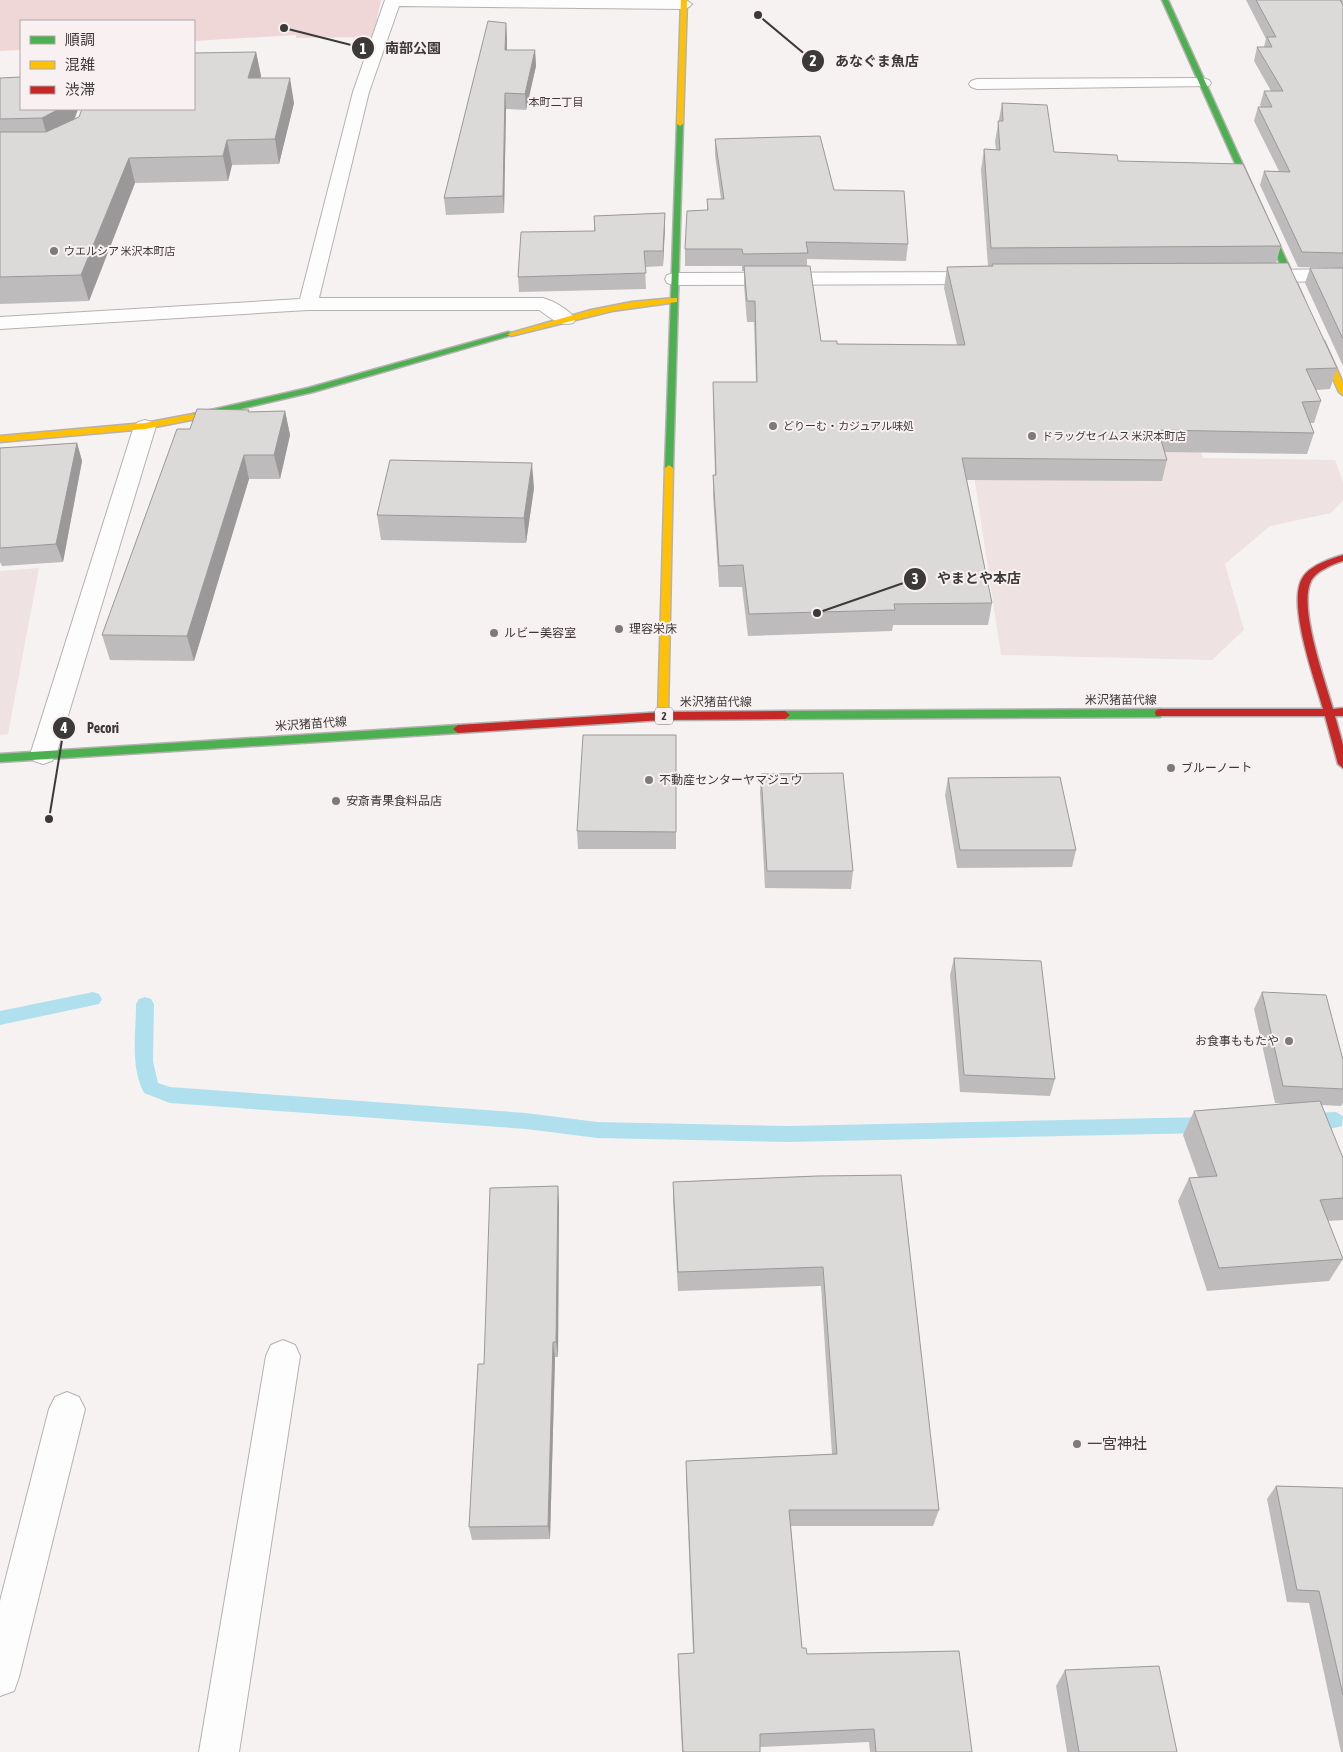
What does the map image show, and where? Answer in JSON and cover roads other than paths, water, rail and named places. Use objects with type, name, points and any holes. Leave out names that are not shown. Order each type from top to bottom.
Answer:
[{"type":"street","points":[[1165,0],[1306,312]]},
{"type":"street","points":[[308,304],[361,92],[393,1],[684,2],[674,279],[663,716]]},
{"type":"street","points":[[978,84],[1203,83]]},
{"type":"street","points":[[1240,276],[1343,275]]},
{"type":"street","points":[[674,279],[1002,278]]},
{"type":"street","points":[[0,439],[145,426],[218,412],[310,390],[566,320],[642,302],[674,300]]},
{"type":"street","points":[[0,323],[308,304],[543,304],[566,320]]},
{"type":"street","points":[[1314,329],[1343,392]]},
{"type":"street","points":[[43,755],[145,426]]},
{"type":"street","points":[[1343,558],[1327,563],[1307,578],[1301,597],[1305,625],[1343,764]]},
{"type":"street","name":"米沢猪苗代線","points":[[0,758],[663,716],[1343,712]]},
{"type":"street","points":[[219,1752],[283,1356]]},
{"type":"street","points":[[0,1677],[68,1408]]},
{"type":"waterway","points":[[0,1018],[93,999]]},
{"type":"waterway","points":[[145,1004],[144,1061],[150,1088],[170,1095],[526,1121],[597,1130],[788,1134],[1208,1125]]},
{"type":"waterway","points":[[1305,1121],[1336,1120]]},
{"type":"place","name":"あなぐま魚店","points":[[758,15]]},
{"type":"place","name":"南部公園","points":[[284,28]]},
{"type":"place","name":"ウエルシア 米沢本町店","points":[[54,251]]},
{"type":"place","name":"どりーむ・カジュアル味処","points":[[773,426]]},
{"type":"place","name":"ドラッグセイムス 米沢本町店","points":[[1032,436]]},
{"type":"place","name":"やまとや本店","points":[[817,613]]},
{"type":"place","name":"理容栄床","points":[[619,629]]},
{"type":"place","name":"ルビー美容室","points":[[494,633]]},
{"type":"place","name":"ブルーノート","points":[[1171,768]]},
{"type":"place","name":"不動産センターヤマジュウ","points":[[649,780]]},
{"type":"place","name":"安斎青果食料品店","points":[[336,801]]},
{"type":"place","name":"Pecori","points":[[49,819]]},
{"type":"place","name":"お食事ももたや","points":[[1289,1041]]},
{"type":"place","name":"一宮神社","points":[[1077,1444]]},
{"type":"district","name":"本町二丁目","points":[[556,102]]}]
